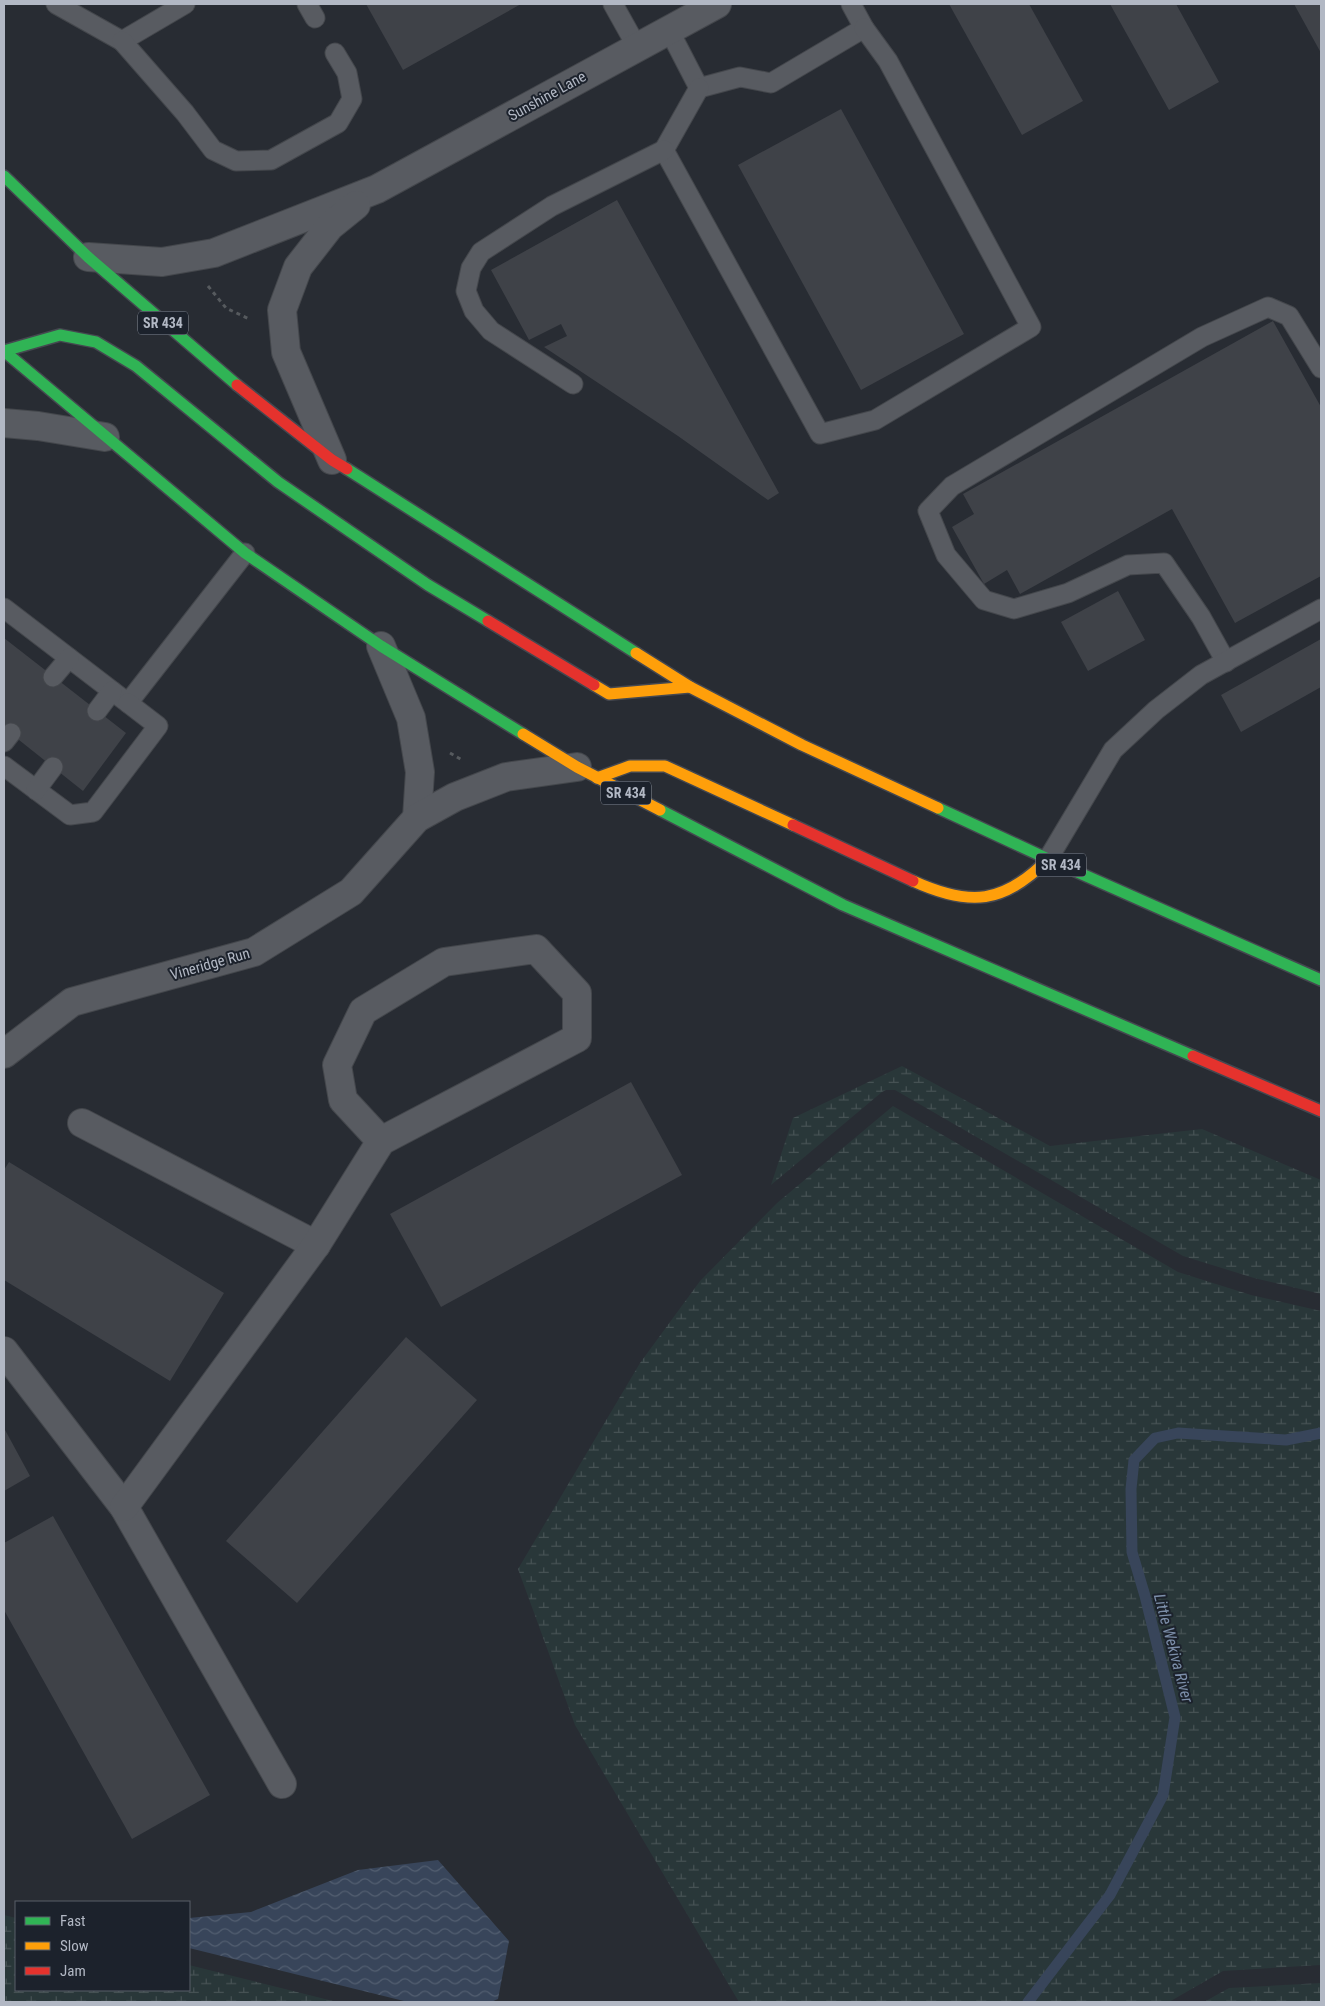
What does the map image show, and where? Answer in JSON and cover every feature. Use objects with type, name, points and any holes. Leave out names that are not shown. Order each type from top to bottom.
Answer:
[{"type":"main road","name":"SR 434","points":[[4,176],[88,257],[217,370],[332,460],[690,687],[802,746],[1048,859],[1321,980]]},
{"type":"main road","points":[[4,351],[60,335],[96,342],[136,366],[278,482],[428,585],[609,694],[690,687]]},
{"type":"main road","name":"SR 434","points":[[4,351],[245,553],[381,646],[587,772],[843,905],[1321,1111]]},
{"type":"main road","points":[[587,772],[645,764],[665,766],[929,888],[973,898],[1016,888],[1032,876],[1048,859]]},
{"type":"street","name":"Sunshine Lane","points":[[88,257],[162,262],[214,253],[377,189],[717,4]]},
{"type":"street","name":"Sunshine Lane","points":[[332,460],[286,352],[282,310],[298,267],[330,226],[377,189]]},
{"type":"street","points":[[4,423],[38,426],[105,437]]},
{"type":"street","points":[[381,646],[411,718],[420,772],[417,818]]},
{"type":"street","name":"Vineridge Run","points":[[4,1054],[72,1002],[254,952],[351,892],[417,818],[455,797],[506,777],[587,772]]},
{"type":"street","points":[[124,1507],[316,1245],[382,1141],[577,1038],[577,993],[536,949],[444,962],[363,1011],[337,1065],[344,1100],[382,1141]]},
{"type":"street","points":[[82,1122],[316,1245]]},
{"type":"street","points":[[4,1351],[124,1507],[282,1784]]},
{"type":"lane","points":[[56,4],[122,41],[185,113],[213,150],[236,161],[271,160],[338,123],[352,99],[347,73],[335,53]]},
{"type":"lane","points":[[122,41],[185,4]]},
{"type":"lane","points":[[613,4],[637,47]]},
{"type":"lane","points":[[664,150],[820,434],[875,420],[1031,327],[888,61],[864,28],[851,4]]},
{"type":"lane","points":[[572,384],[491,332],[474,311],[466,290],[471,268],[481,252],[552,206],[664,150],[699,88],[740,77],[771,83],[864,28]]},
{"type":"lane","points":[[669,30],[699,88]]},
{"type":"lane","points":[[1226,662],[1201,617],[1164,563],[1128,565],[1068,593],[1014,609],[984,600],[946,555],[928,511],[952,486],[1202,337],[1268,307],[1289,316],[1321,368]]},
{"type":"lane","points":[[128,703],[245,553]]},
{"type":"lane","points":[[4,608],[158,726],[93,812],[70,815],[4,766]]},
{"type":"lane","points":[[1048,859],[1113,750],[1156,710],[1201,675],[1321,608]]},
{"type":"lane","points":[[53,677],[69,658]]},
{"type":"lane","points":[[96,711],[112,692]]},
{"type":"lane","points":[[36,790],[53,767]]},
{"type":"path","points":[[205,282],[226,308],[250,319]]},
{"type":"green space","points":[[902,1066],[1050,1146],[1202,1129],[1321,1180],[1321,1294],[1254,1278],[1183,1256],[895,1090],[882,1092],[771,1185],[793,1118]]},
{"type":"green space","points":[[893,1106],[1178,1272],[1251,1295],[1321,1311],[1321,1965],[1223,1971],[1169,2002],[739,2002],[575,1725],[518,1569],[640,1363],[700,1281],[777,1203]]},
{"type":"green space","points":[[4,1915],[15,1918],[15,1991],[190,1991],[190,1965],[337,2002],[4,2002]]},
{"type":"green space","points":[[1321,1983],[1321,2002],[1204,2002],[1229,1988]]},
{"type":"water","points":[[438,1860],[509,1941],[498,1999],[491,2002],[408,2002],[190,1948],[190,1918],[251,1912],[358,1870]]},
{"type":"building","points":[[366,4],[521,4],[403,70]]},
{"type":"building","points":[[949,4],[1029,4],[1083,101],[1022,135]]},
{"type":"building","points":[[1110,4],[1176,4],[1219,82],[1169,110]]},
{"type":"building","points":[[1294,4],[1321,4],[1321,53]]},
{"type":"building","points":[[841,109],[964,334],[861,390],[738,165]]},
{"type":"building","points":[[617,200],[779,493],[768,500],[678,436],[544,347],[567,336],[561,324],[529,340],[491,270]]},
{"type":"building","points":[[1273,321],[1321,407],[1321,576],[1235,623],[1172,509],[1020,594],[1007,570],[984,584],[952,527],[974,514],[963,494]]},
{"type":"building","points":[[1118,591],[1145,640],[1088,671],[1061,622]]},
{"type":"building","points":[[4,638],[126,733],[83,791],[4,728]]},
{"type":"building","points":[[1321,639],[1321,687],[1241,732],[1221,695]]},
{"type":"building","points":[[631,1082],[682,1175],[441,1307],[390,1214]]},
{"type":"building","points":[[9,1162],[224,1293],[170,1381],[4,1280],[4,1170]]},
{"type":"building","points":[[406,1337],[477,1400],[297,1603],[226,1541]]},
{"type":"building","points":[[4,1428],[30,1476],[4,1491]]},
{"type":"building","points":[[53,1516],[210,1795],[132,1839],[4,1610],[4,1543]]},
{"type":"waterway","name":"Little Wekiva River","points":[[1028,2002],[1110,1895],[1163,1795],[1175,1717],[1132,1552],[1131,1489],[1134,1460],[1155,1438],[1178,1433],[1286,1440],[1321,1433]]},
{"type":"traffic: fast","points":[[4,176],[88,257],[237,385]]},
{"type":"traffic: fast","points":[[4,351],[60,335],[96,342],[136,366],[278,482],[428,585],[488,621]]},
{"type":"traffic: fast","points":[[4,351],[245,553],[381,646],[523,734]]},
{"type":"traffic: fast","points":[[347,469],[636,653]]},
{"type":"traffic: fast","points":[[938,808],[1321,980]]},
{"type":"traffic: fast","points":[[660,810],[843,905],[1193,1056]]},
{"type":"traffic: slow","points":[[636,653],[690,687],[802,745],[938,808]]},
{"type":"traffic: slow","points":[[594,685],[609,694],[690,687]]},
{"type":"traffic: slow","points":[[523,734],[577,767],[660,810]]},
{"type":"traffic: slow","points":[[597,778],[630,766],[665,766],[793,825]]},
{"type":"traffic: slow","points":[[913,881],[952,895],[985,897],[1001,893],[1016,885],[1032,874],[1048,859]]},
{"type":"traffic: jam","points":[[237,385],[332,460],[347,469]]},
{"type":"traffic: jam","points":[[488,621],[594,685]]},
{"type":"traffic: jam","points":[[793,825],[913,881]]},
{"type":"traffic: jam","points":[[1193,1056],[1321,1111]]}]
